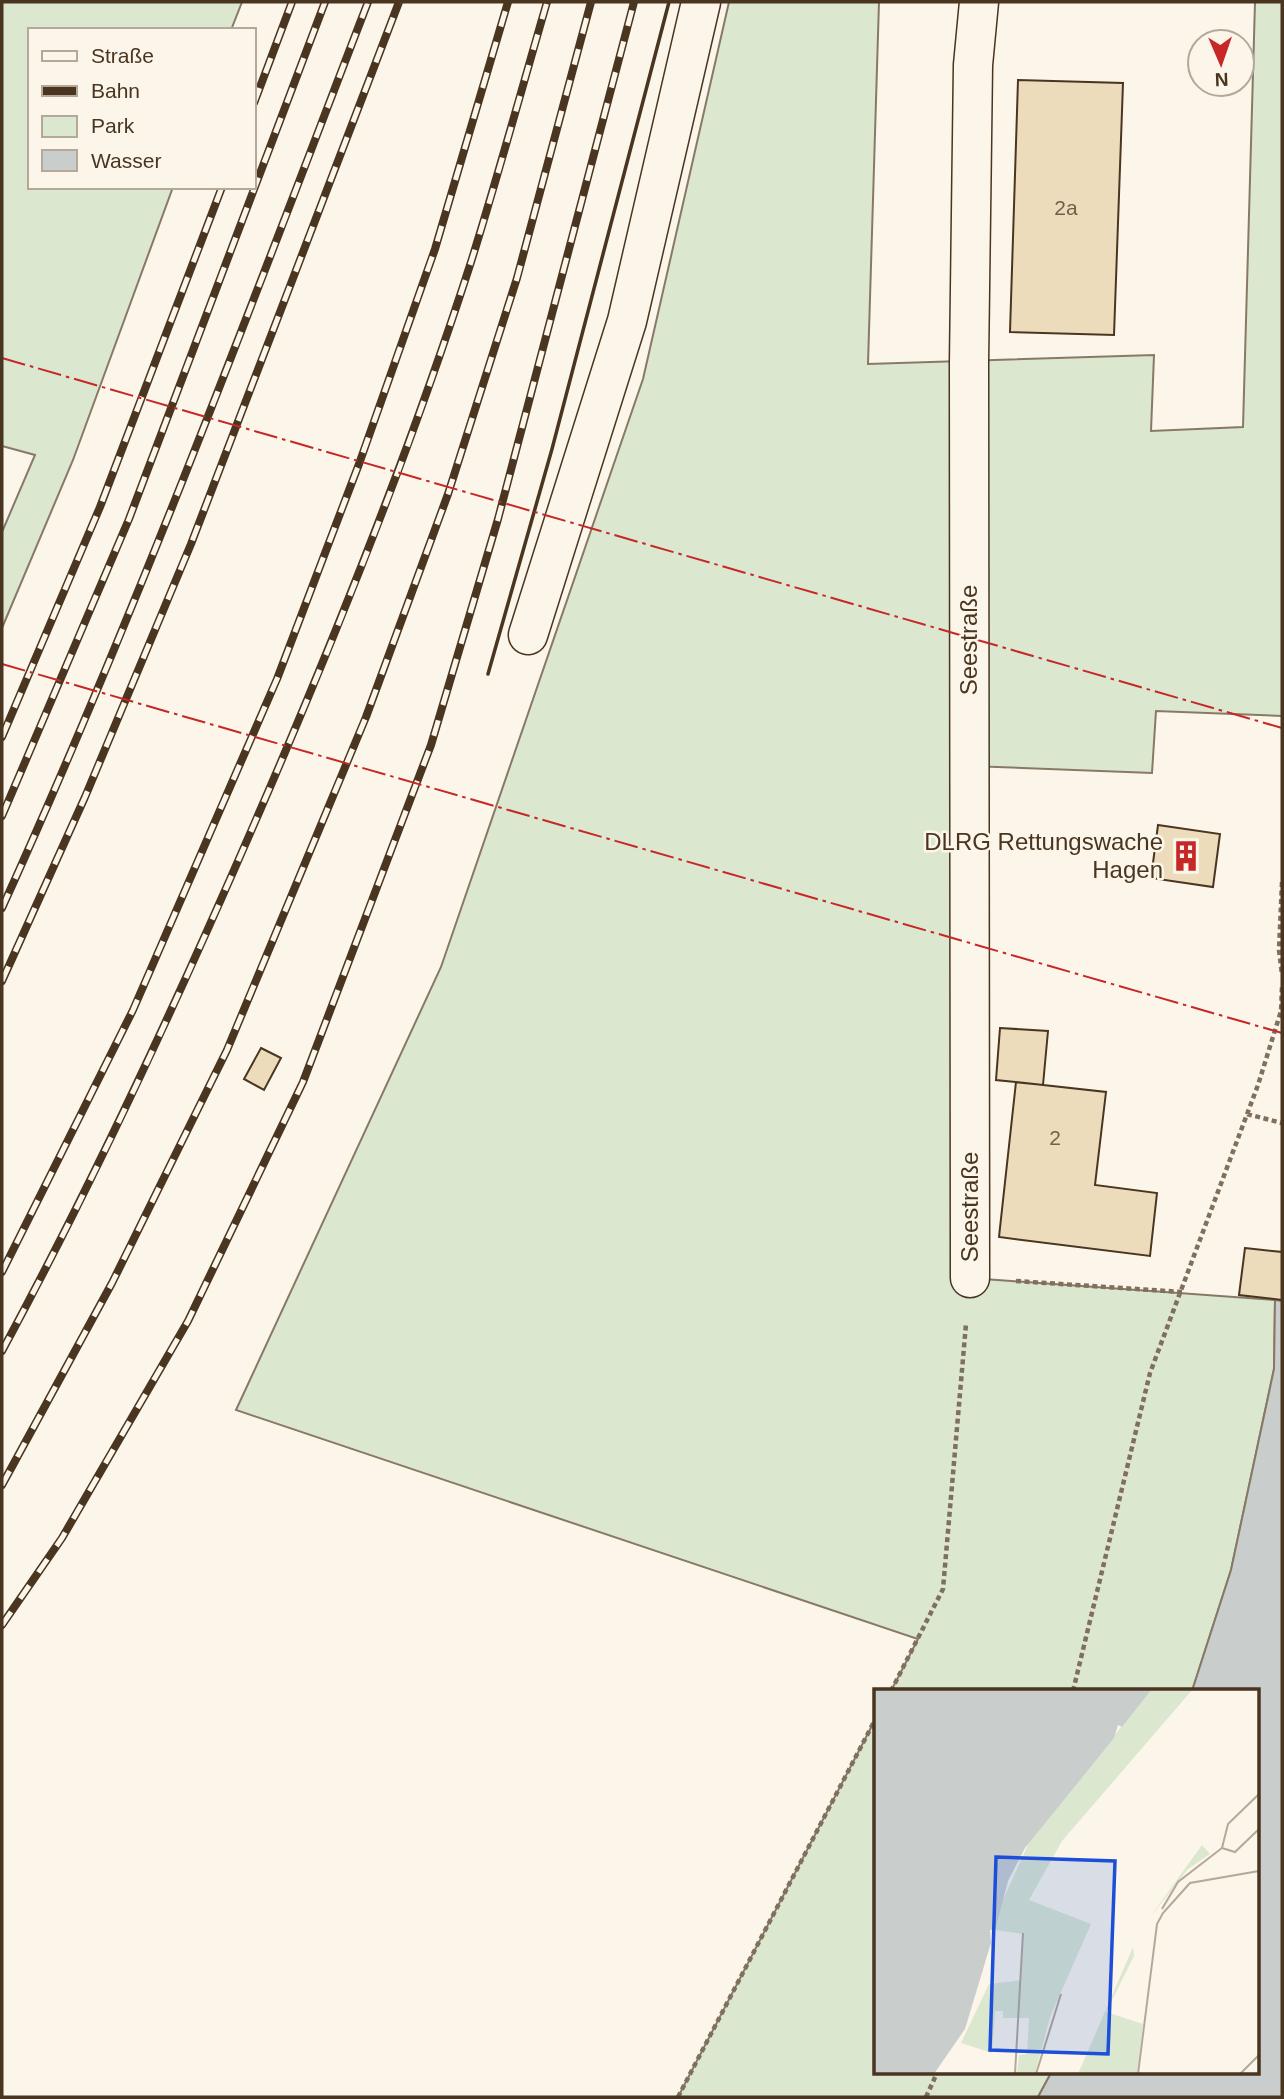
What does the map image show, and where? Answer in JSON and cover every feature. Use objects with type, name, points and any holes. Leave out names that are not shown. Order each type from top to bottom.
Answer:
[{"type":"street","points":[[528,635],[627,321],[701,2]]},
{"type":"street","name":"Seestraße","points":[[970,1278],[969,363],[973,65],[979,2]]},
{"type":"path","points":[[1282,882],[1279,950],[1282,975]]},
{"type":"path","points":[[1073,1689],[1150,1373],[1247,1114],[1281,1011],[1282,986]]},
{"type":"path","points":[[1247,1114],[1282,1123]]},
{"type":"path","points":[[892,1689],[943,1589],[970,1278],[1182,1292]]},
{"type":"path","points":[[678,2097],[874,1722]]},
{"type":"path","points":[[926,2097],[937,2074]]},
{"type":"green space","points":[[2,2],[242,2],[232,28],[28,28],[28,189],[172,189],[73,460],[2,628],[2,532],[35,455],[2,446]]},
{"type":"green space","points":[[729,2],[879,2],[868,364],[1154,355],[1151,431],[1243,427],[1252,98],[1256,98],[1255,2],[1282,2],[1282,716],[1156,711],[1152,773],[970,766],[970,1278],[1275,1300],[1274,1369],[1231,1570],[1193,1689],[892,1689],[918,1639],[236,1410],[441,967],[643,379]]},
{"type":"green space","points":[[874,1722],[874,2074],[1050,2074],[1038,2097],[678,2097]]},
{"type":"water","points":[[1275,1300],[1282,1301],[1282,2097],[1038,2097],[1050,2074],[1260,2074],[1260,1689],[1193,1689],[1231,1570],[1274,1369]]},
{"type":"building","points":[[1018,80],[1123,83],[1114,335],[1010,332]]},
{"type":"building","name":"DLRG Rettungswache Hagen","points":[[1158,825],[1220,834],[1213,887],[1151,878]]},
{"type":"building","points":[[1000,1028],[1048,1031],[1043,1085],[996,1080]]},
{"type":"building","points":[[261,1048],[281,1058],[264,1090],[244,1079]]},
{"type":"building","points":[[1016,1082],[1106,1092],[1095,1185],[1157,1193],[1150,1256],[999,1237]]},
{"type":"building","points":[[1245,1248],[1282,1252],[1282,1300],[1239,1295]]},
{"type":"railway","points":[[256,98],[292,2]]},
{"type":"railway","points":[[256,184],[325,2]]},
{"type":"railway","points":[[2,908],[100,684],[146,571],[368,2]]},
{"type":"railway","points":[[2,981],[85,797],[191,544],[399,2]]},
{"type":"railway","points":[[2,1272],[133,1010],[277,679],[359,464],[435,249],[508,2]]},
{"type":"railway","points":[[2,1351],[69,1223],[163,1027],[252,829],[341,619],[447,334],[481,230],[547,2]]},
{"type":"railway","points":[[2,1485],[112,1283],[227,1050],[366,717],[448,494],[517,278],[591,2]]},
{"type":"railway","points":[[2,1625],[62,1538],[188,1321],[303,1082],[431,745],[498,519],[634,2]]},
{"type":"railway","points":[[2,737],[100,507],[221,189]]},
{"type":"railway","points":[[2,816],[129,519],[254,189]]},
{"type":"wall","points":[[488,674],[552,449],[669,2]]},
{"type":"power","points":[[2,358],[1282,728]]},
{"type":"power","points":[[2,664],[1282,1033]]},
{"type":"place","name":"DLRG Rettungswache Hagen","points":[[1186,856]]}]
